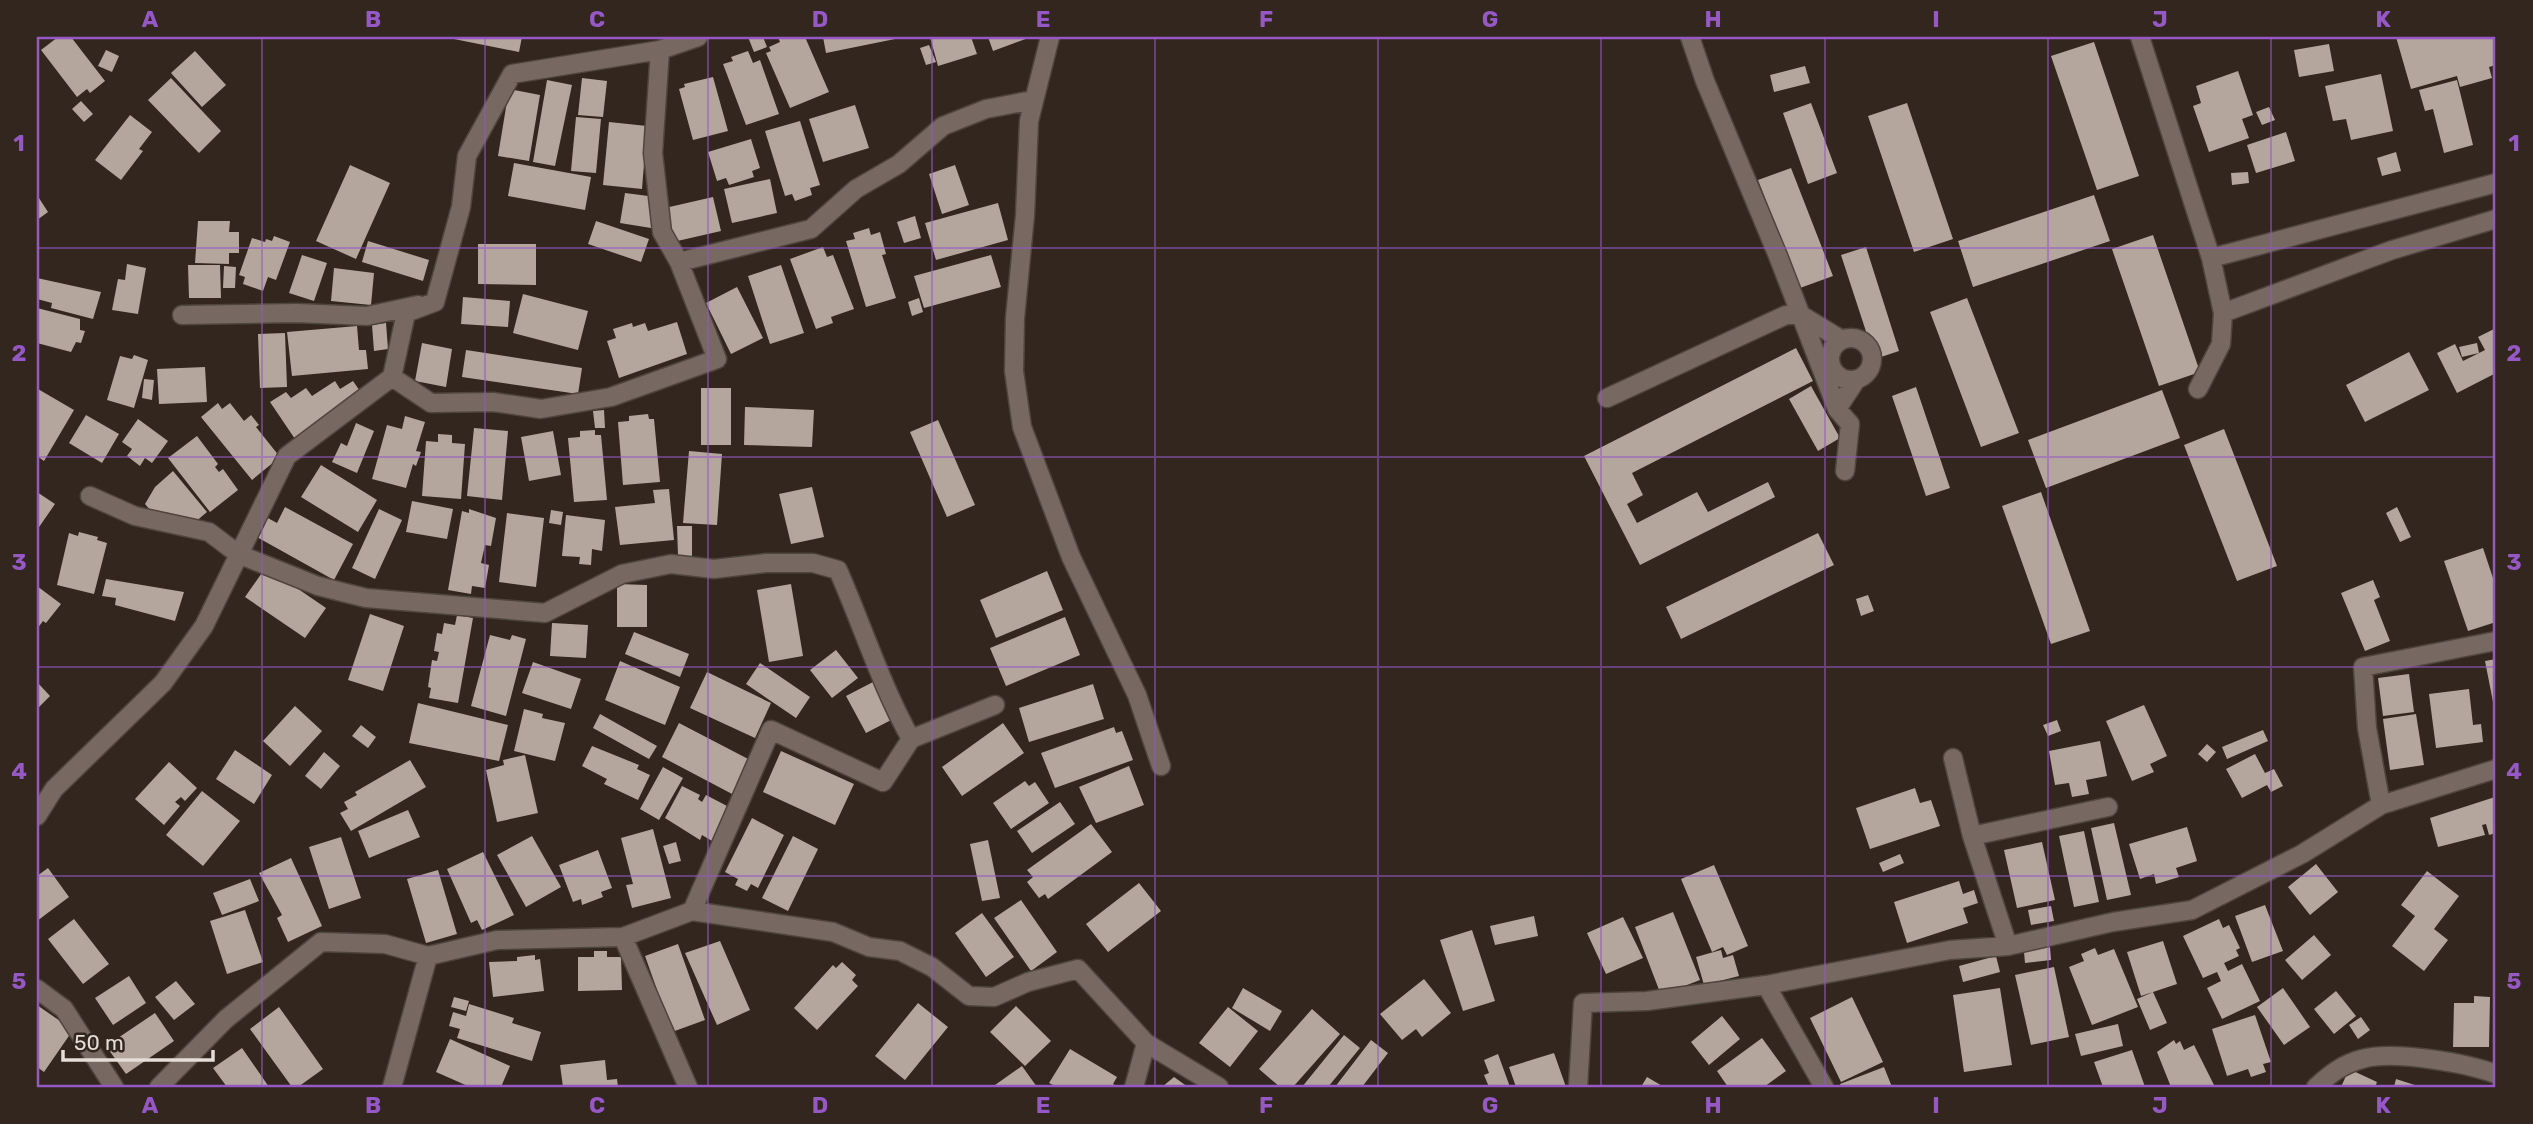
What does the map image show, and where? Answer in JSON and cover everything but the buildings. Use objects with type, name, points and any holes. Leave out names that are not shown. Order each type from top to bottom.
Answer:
[{"type":"street","points":[[435,302],[461,207],[467,156],[512,74],[660,50],[698,37]]},
{"type":"street","points":[[1050,37],[1033,100],[1015,318],[1014,371],[1022,426],[1071,557],[1138,695],[1161,766]]},
{"type":"street","points":[[1690,37],[1705,81],[1837,409],[1850,424],[1845,471]]},
{"type":"street","points":[[2140,37],[2211,258],[2222,313],[2221,344],[2198,389]]},
{"type":"street","points":[[392,377],[431,403],[493,401],[541,409],[611,397],[717,359],[679,262],[662,232],[653,153],[660,50]]},
{"type":"street","points":[[679,262],[811,229],[856,189],[899,164],[943,126],[986,109],[1033,100]]},
{"type":"street","points":[[2211,258],[2496,183]]},
{"type":"street","points":[[2222,313],[2392,250],[2496,219]]},
{"type":"street","points":[[182,315],[296,313],[367,316],[435,302]]},
{"type":"street","points":[[37,816],[54,789],[163,683],[204,626],[287,456],[392,377],[406,313],[435,302]]},
{"type":"street","points":[[1607,398],[1786,315],[1801,315],[1842,340],[1861,341],[1871,352],[1872,362],[1868,372],[1856,380],[1837,409]]},
{"type":"street","points":[[1842,340],[1832,351],[1831,366],[1841,378],[1856,380]]},
{"type":"street","points":[[90,496],[135,516],[209,532],[238,554],[318,586],[366,598],[545,613],[622,574],[671,564],[714,569],[766,563],[813,563],[838,570],[873,650],[887,695],[911,739]]},
{"type":"street","points":[[2381,806],[2367,728],[2363,667],[2496,641]]},
{"type":"street","points":[[692,911],[771,730],[883,782],[911,739],[995,705]]},
{"type":"street","points":[[1953,758],[1972,836],[2008,946]]},
{"type":"street","points":[[1578,1087],[1583,1003],[1647,1001],[1766,985],[1950,950],[2008,946],[2113,922],[2192,910],[2302,854],[2381,806],[2496,769]]},
{"type":"street","points":[[1972,836],[2108,807]]},
{"type":"street","points":[[159,1087],[226,1018],[321,942],[386,944],[428,956],[497,940],[624,937],[692,911],[833,932],[869,947],[900,951],[932,967],[969,996],[995,997],[1028,982],[1078,969],[1146,1043],[1219,1087]]},
{"type":"street","points":[[624,937],[688,1087]]},
{"type":"street","points":[[392,1087],[428,956]]},
{"type":"street","points":[[1766,985],[1824,1087]]},
{"type":"street","points":[[37,989],[64,1009],[114,1087]]},
{"type":"street","points":[[1134,1087],[1146,1043]]},
{"type":"street","points":[[2316,1087],[2337,1068],[2364,1058],[2416,1058],[2476,1066],[2496,1074]]}]
